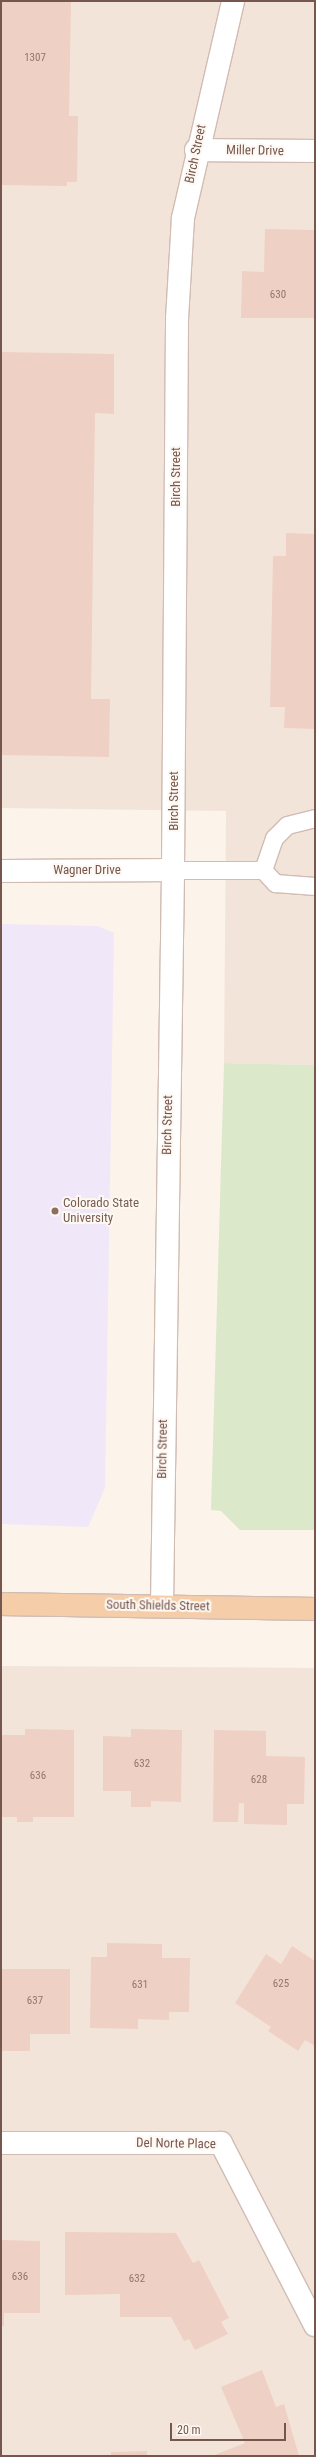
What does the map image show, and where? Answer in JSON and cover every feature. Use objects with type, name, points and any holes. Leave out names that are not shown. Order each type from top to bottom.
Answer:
[{"type":"main road","name":"South Shields Street","points":[[1,1604],[315,1608]]},
{"type":"street","name":"Birch Street","points":[[162,1606],[173,870],[176,319],[183,218],[196,150],[234,1]]},
{"type":"street","name":"Miller Drive","points":[[196,150],[315,151]]},
{"type":"street","name":"Wagner Drive","points":[[1,871],[173,870]]},
{"type":"street","name":"Del Norte Place","points":[[1,2143],[221,2143],[315,2325]]},
{"type":"lane","points":[[263,870],[274,838],[287,824],[315,818]]},
{"type":"lane","points":[[173,870],[263,870],[275,883],[315,886]]},
{"type":"shaded area","points":[[1,1],[315,1],[315,1065],[224,1063],[226,811],[1,808]]},
{"type":"shaded area","name":"Colorado State University","points":[[1,924],[98,926],[114,933],[105,1488],[88,1527],[1,1524]]},
{"type":"shaded area","points":[[1,1666],[315,1668],[315,2456],[1,2456]]},
{"type":"green space","points":[[224,1063],[315,1065],[315,1530],[240,1530],[221,1511],[211,1510]]},
{"type":"building","points":[[1,1],[71,1],[69,116],[78,116],[77,182],[67,182],[67,186],[1,185]]},
{"type":"building","points":[[265,229],[315,230],[315,318],[241,318],[242,271],[264,272]]},
{"type":"building","points":[[1,352],[114,354],[114,414],[95,413],[91,699],[110,699],[109,757],[1,755]]},
{"type":"building","points":[[286,533],[315,534],[315,729],[284,728],[285,707],[270,707],[273,556],[286,556]]},
{"type":"building","points":[[25,1729],[74,1730],[74,1817],[33,1817],[33,1822],[17,1822],[17,1817],[1,1817],[1,1735],[25,1735]]},
{"type":"building","points":[[131,1729],[182,1730],[181,1802],[151,1801],[151,1807],[131,1807],[131,1791],[103,1791],[103,1736],[131,1737]]},
{"type":"building","points":[[214,1730],[266,1731],[266,1756],[305,1757],[304,1804],[287,1804],[287,1825],[244,1824],[244,1803],[239,1803],[238,1822],[213,1822]]},
{"type":"building","points":[[107,1943],[162,1944],[162,1958],[190,1958],[189,2012],[169,2012],[169,2020],[138,2019],[138,2029],[90,2028],[91,1957],[107,1957]]},
{"type":"building","points":[[292,1946],[315,1961],[315,2046],[305,2040],[298,2051],[268,2031],[271,2027],[235,2003],[266,1954],[281,1964]]},
{"type":"building","points":[[1,1969],[70,1969],[70,2034],[30,2034],[30,2051],[1,2051]]},
{"type":"building","points":[[65,2232],[176,2233],[193,2263],[199,2260],[229,2318],[221,2322],[228,2334],[195,2350],[189,2339],[184,2341],[171,2317],[120,2317],[120,2294],[65,2295]]},
{"type":"building","points":[[1,2240],[40,2241],[40,2313],[4,2313],[4,2326],[1,2326]]},
{"type":"building","points":[[262,2370],[276,2407],[284,2404],[299,2456],[212,2456],[245,2443],[221,2387]]},
{"type":"building","points":[[147,2451],[147,2456],[111,2456],[111,2452]]},
{"type":"place","name":"Colorado State University","points":[[55,1211]]}]
